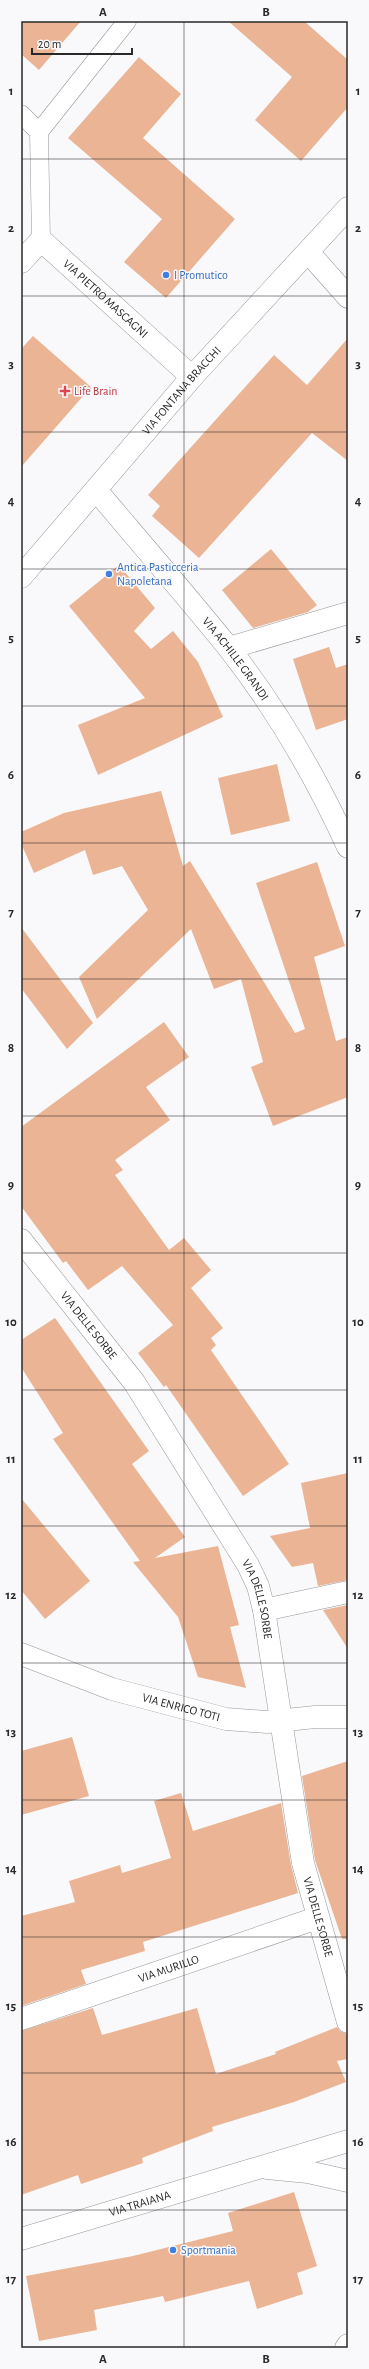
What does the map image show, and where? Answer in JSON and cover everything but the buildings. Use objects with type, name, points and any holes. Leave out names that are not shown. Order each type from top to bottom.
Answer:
[{"type":"street","name":"VIA FONTANA BRACCHI","points":[[21,577],[192,377],[348,208]]},
{"type":"street","points":[[21,262],[41,240]]},
{"type":"street","name":"VIA PIETRO MASCAGNI","points":[[41,240],[192,377]]},
{"type":"street","points":[[308,252],[348,296]]},
{"type":"street","name":"VIA ACHILLE GRANDI","points":[[96,490],[229,648],[288,734],[317,783],[348,847]]},
{"type":"street","points":[[229,648],[348,613]]},
{"type":"street","name":"VIA DELLE SORBE","points":[[21,1240],[134,1382],[248,1565],[258,1586],[264,1610],[297,1834],[317,1918],[348,2022]]},
{"type":"street","points":[[264,1610],[348,1592]]},
{"type":"street","name":"VIA ENRICO TOTI","points":[[21,1654],[112,1689],[226,1719],[254,1722],[281,1721],[315,1717],[348,1717]]},
{"type":"street","name":"VIA MURILLO","points":[[21,2019],[317,1918]]},
{"type":"street","name":"VIA TRAIANA","points":[[21,2239],[348,2141]]},
{"type":"street","name":"VIA TRAIANA","points":[[258,2167],[308,2172],[348,2181]]},
{"type":"lane","points":[[41,240],[39,132],[127,21]]},
{"type":"lane","points":[[21,114],[39,132]]},
{"type":"place","name":"I Promutico","points":[[166,275]]},
{"type":"place","name":"Life Brain","points":[[65,391]]},
{"type":"place","name":"Antica Pasticceria Napoletana","points":[[109,574]]},
{"type":"place","name":"Sportmania","points":[[173,2250]]}]
